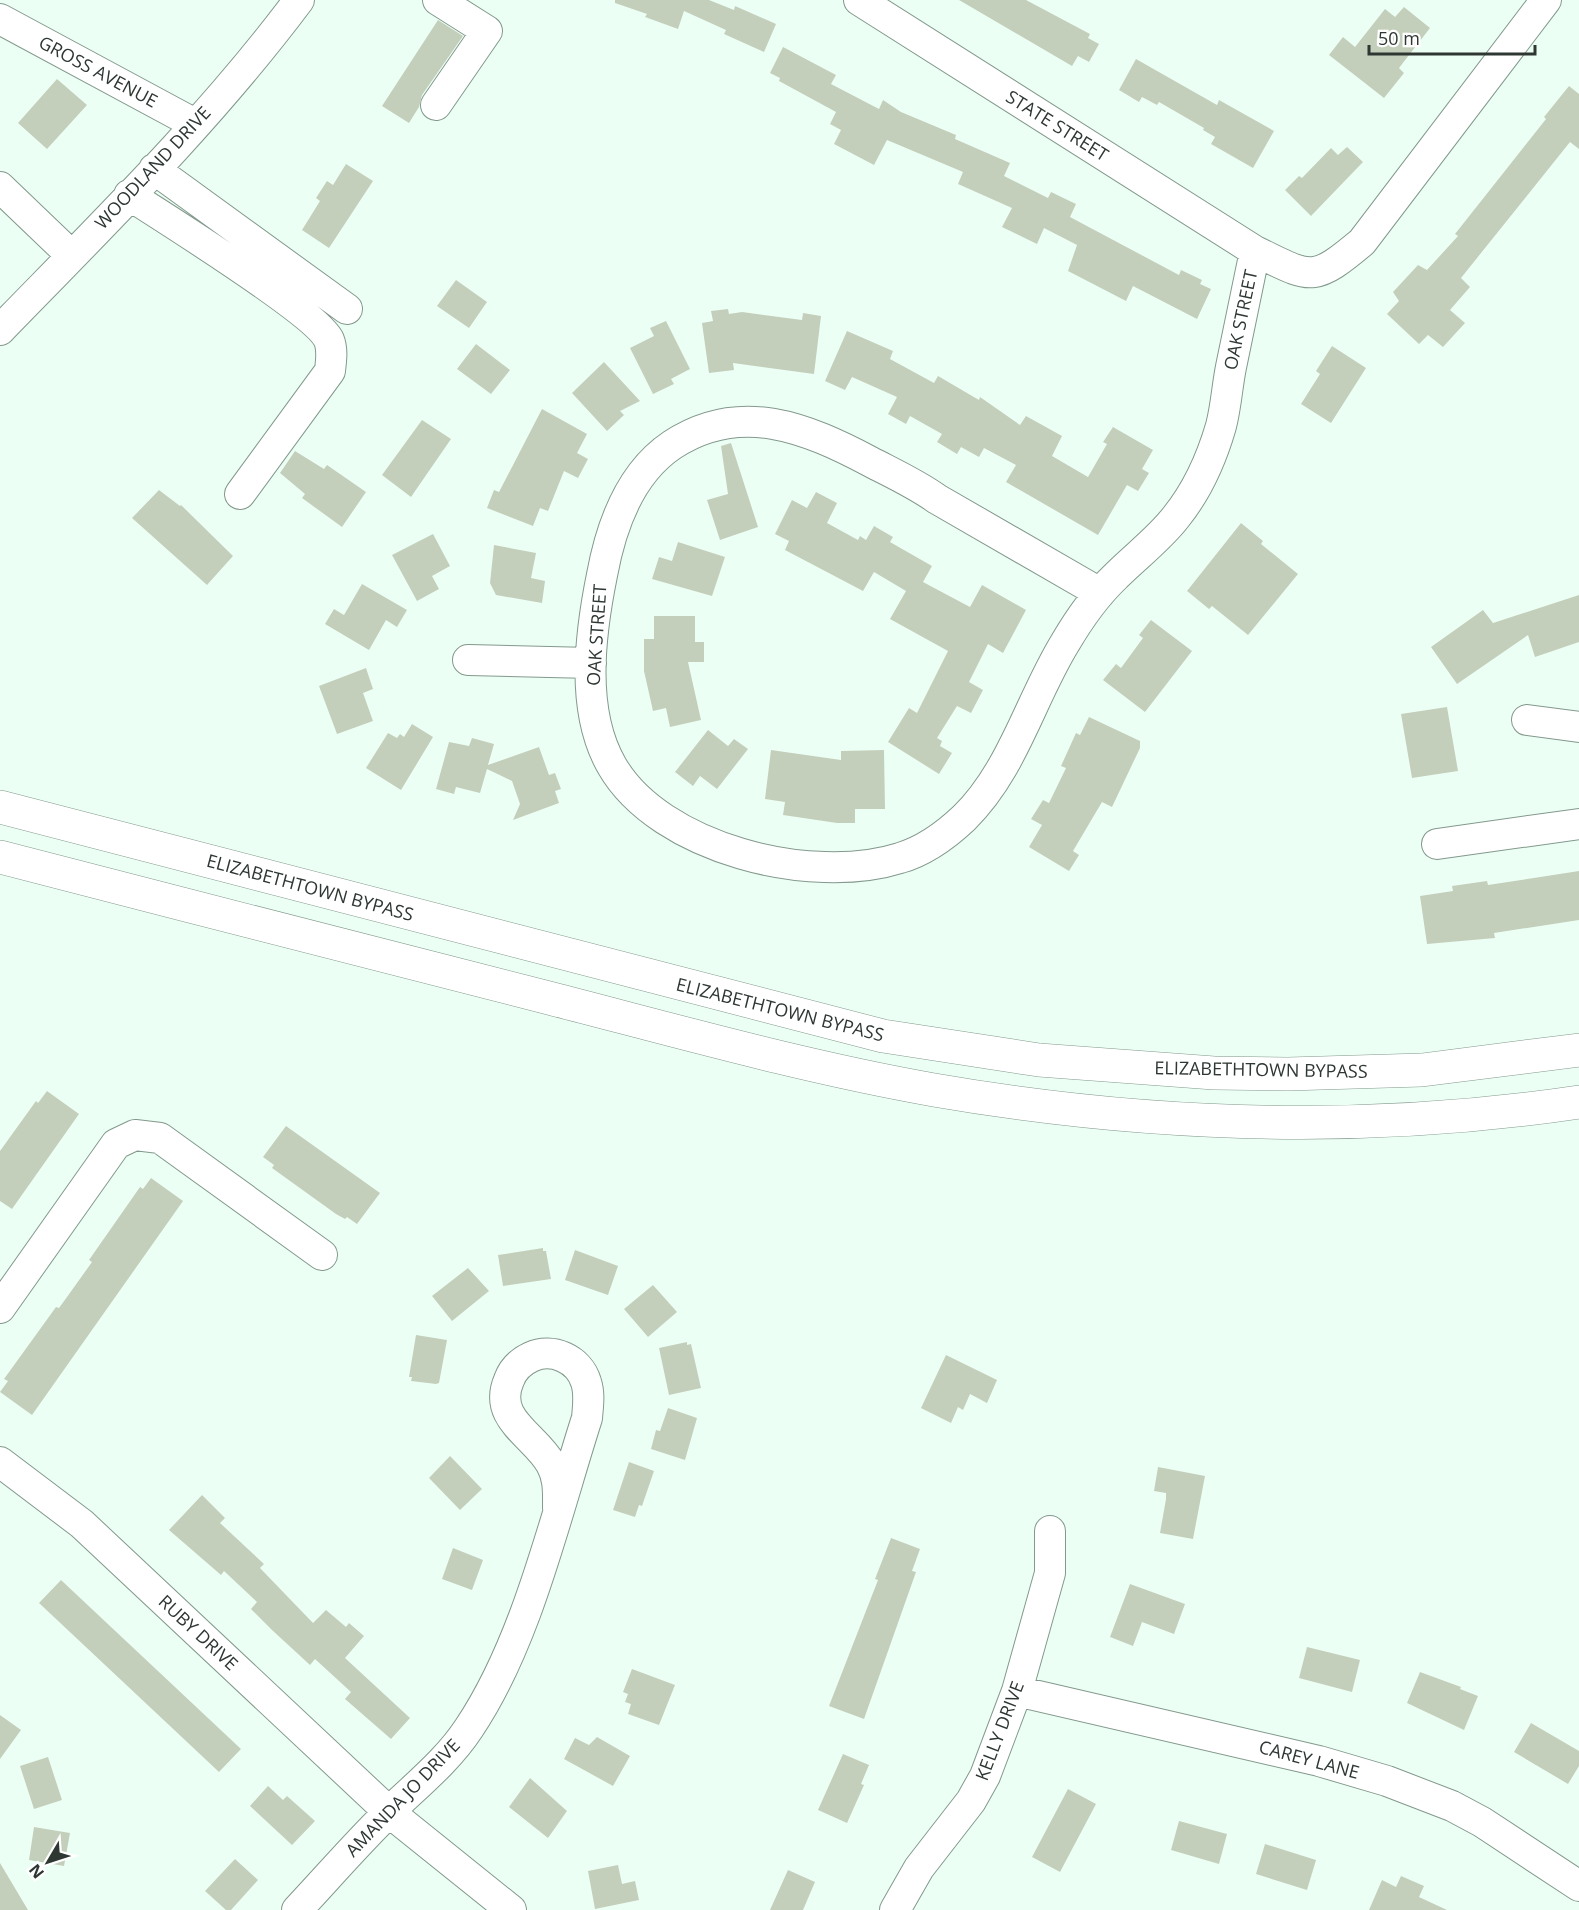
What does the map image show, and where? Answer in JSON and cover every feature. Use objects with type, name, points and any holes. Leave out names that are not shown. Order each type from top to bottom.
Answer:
[{"type":"highway","name":"ELIZABETHTOWN BYPASS","points":[[0,807],[883,1036],[1039,1060],[1235,1073],[1422,1070],[1579,1050]]},
{"type":"highway","points":[[0,857],[783,1058],[994,1100],[1158,1119],[1248,1122],[1395,1120],[1571,1104]]},
{"type":"street","name":"WOODLAND DRIVE","points":[[0,330],[195,124],[265,46],[298,0]]},
{"type":"street","points":[[436,105],[487,31],[438,0]]},
{"type":"street","name":"STATE STREET","points":[[859,0],[1255,251]]},
{"type":"street","name":"OAK STREET","points":[[1100,593],[937,499],[914,483],[840,445],[790,426],[741,421],[706,429],[675,443],[656,457],[629,493],[605,557],[597,599],[591,663],[593,704],[604,748],[613,768],[654,813],[671,825],[716,847],[745,854],[828,867],[878,864],[926,847],[963,819],[979,801],[1005,763],[1065,642],[1100,593],[1177,516],[1202,474],[1221,426],[1255,251],[1302,274],[1312,274],[1335,264],[1362,242],[1546,0]]},
{"type":"street","name":"GROSS AVENUE","points":[[0,19],[195,124]]},
{"type":"street","points":[[154,169],[347,309]]},
{"type":"street","points":[[0,187],[72,256]]},
{"type":"street","points":[[129,195],[277,295],[316,324],[328,339],[332,357],[330,371],[240,494]]},
{"type":"street","points":[[468,660],[591,663]]},
{"type":"street","points":[[1527,720],[1579,727]]},
{"type":"street","points":[[1437,844],[1579,824]]},
{"type":"street","points":[[0,1308],[116,1144],[135,1135],[160,1138],[322,1255]]},
{"type":"street","name":"AMANDA JO DRIVE","points":[[297,1910],[389,1812],[453,1750],[483,1705],[520,1623],[558,1509],[587,1418],[589,1399],[586,1381],[577,1366],[563,1356],[548,1353],[532,1356],[512,1372],[504,1398],[516,1426],[550,1461],[556,1474],[558,1509]]},
{"type":"street","name":"RUBY DRIVE","points":[[0,1462],[82,1524],[389,1812],[511,1910]]},
{"type":"street","name":"KELLY DRIVE","points":[[895,1910],[919,1868],[971,1801],[985,1776],[1017,1691],[1050,1573],[1050,1531]]},
{"type":"street","name":"CAREY LANE","points":[[1017,1691],[1319,1761],[1387,1781],[1452,1806],[1482,1822],[1579,1886]]},
{"type":"building","points":[[615,0],[709,0],[734,10],[735,6],[776,24],[764,52],[724,34],[726,30],[684,11],[678,29],[645,17],[647,14],[615,3]]},
{"type":"building","points":[[959,0],[1026,0],[1090,34],[1088,38],[1099,44],[1089,62],[1078,56],[1072,66]]},
{"type":"building","points":[[1404,7],[1430,28],[1399,68],[1404,73],[1384,98],[1329,55],[1343,37],[1355,47],[1385,9],[1395,17]]},
{"type":"building","points":[[438,20],[463,36],[422,95],[419,107],[409,123],[382,106]]},
{"type":"building","points":[[783,47],[836,75],[831,84],[879,109],[883,100],[901,112],[956,135],[955,139],[1010,163],[1004,176],[1048,198],[1051,192],[1076,204],[1070,217],[1179,275],[1181,270],[1202,280],[1200,284],[1211,289],[1197,319],[1133,286],[1126,301],[1068,271],[1077,245],[1044,228],[1037,244],[1002,227],[1012,208],[958,184],[963,172],[887,140],[874,165],[834,144],[841,130],[830,124],[836,112],[779,81],[780,78],[770,73]]},
{"type":"building","points":[[1136,59],[1217,105],[1219,100],[1274,131],[1253,168],[1211,144],[1215,137],[1203,130],[1204,128],[1159,102],[1157,105],[1142,97],[1139,102],[1119,90]]},
{"type":"building","points":[[57,79],[87,105],[47,149],[18,123]]},
{"type":"building","points":[[1569,86],[1579,94],[1579,149],[1570,142],[1461,278],[1470,287],[1450,310],[1465,323],[1443,347],[1428,335],[1419,344],[1387,314],[1399,301],[1393,292],[1418,265],[1427,270],[1458,236],[1455,234],[1546,119],[1544,117]]},
{"type":"building","points":[[1347,147],[1363,162],[1311,216],[1285,190],[1299,176],[1302,178],[1331,148],[1338,155]]},
{"type":"building","points":[[346,164],[373,181],[329,248],[302,230],[320,201],[316,198],[327,181],[333,185]]},
{"type":"building","points":[[456,280],[487,302],[469,328],[437,306]]},
{"type":"building","points":[[728,309],[729,314],[742,312],[802,320],[803,313],[821,316],[814,374],[733,363],[734,370],[709,373],[702,323],[713,321],[711,311]]},
{"type":"building","points":[[666,321],[690,369],[671,379],[674,384],[653,394],[630,348],[654,336],[650,328]]},
{"type":"building","points":[[847,331],[893,351],[890,359],[934,383],[938,376],[979,400],[980,397],[1020,425],[1026,416],[1062,436],[1052,456],[1088,477],[1107,444],[1103,442],[1113,427],[1153,450],[1142,469],[1149,473],[1138,491],[1127,485],[1098,535],[1006,482],[1016,465],[984,448],[979,457],[961,447],[957,454],[937,442],[942,434],[910,416],[906,424],[888,414],[897,397],[852,377],[845,390],[825,381]]},
{"type":"building","points":[[476,344],[510,370],[491,394],[457,369]]},
{"type":"building","points":[[1332,346],[1366,368],[1331,423],[1301,404],[1320,374],[1316,371]]},
{"type":"building","points":[[604,362],[640,401],[620,411],[624,415],[607,431],[572,393]]},
{"type":"building","points":[[542,409],[587,434],[577,453],[588,459],[578,478],[564,471],[548,511],[540,508],[533,526],[487,508],[494,490],[499,492]]},
{"type":"building","points":[[422,420],[451,439],[411,497],[382,475]]},
{"type":"building","points":[[731,443],[758,527],[720,540],[707,500],[728,494],[721,446]]},
{"type":"building","points":[[295,451],[324,469],[327,465],[366,492],[342,527],[302,498],[305,494],[280,473]]},
{"type":"building","points":[[159,490],[181,505],[233,556],[207,585],[132,518]]},
{"type":"building","points":[[816,492],[837,503],[827,523],[858,540],[860,536],[866,540],[874,526],[893,537],[890,542],[932,566],[923,582],[970,607],[982,585],[1026,610],[1003,653],[988,644],[969,682],[983,690],[971,713],[957,706],[937,738],[942,741],[940,746],[952,753],[939,774],[888,742],[909,708],[917,713],[948,651],[890,619],[906,591],[874,572],[863,591],[785,550],[789,541],[775,534],[792,500],[807,508]]},
{"type":"building","points":[[1241,523],[1263,541],[1261,544],[1298,574],[1248,635],[1212,606],[1209,609],[1187,591]]},
{"type":"building","points":[[433,534],[450,566],[432,576],[439,589],[417,601],[392,555]]},
{"type":"building","points":[[678,542],[725,557],[712,596],[652,579],[659,557],[672,561]]},
{"type":"building","points":[[494,545],[536,553],[531,578],[545,581],[542,603],[496,595],[490,583]]},
{"type":"building","points":[[362,584],[407,610],[397,627],[386,620],[369,650],[325,624],[334,609],[344,615]]},
{"type":"building","points":[[1579,595],[1579,642],[1535,657],[1528,635],[1457,684],[1431,647],[1483,610],[1493,623]]},
{"type":"building","points":[[654,616],[695,616],[695,642],[704,642],[704,662],[688,662],[701,720],[670,727],[666,708],[653,711],[644,671],[644,639],[654,639]]},
{"type":"building","points":[[1151,620],[1192,651],[1145,712],[1103,680],[1116,664],[1121,668],[1143,638],[1139,635]]},
{"type":"building","points":[[366,668],[373,689],[363,693],[373,721],[337,734],[319,686]]},
{"type":"building","points":[[1447,707],[1458,771],[1412,778],[1401,714]]},
{"type":"building","points":[[1089,717],[1140,741],[1140,748],[1112,807],[1102,802],[1073,851],[1079,855],[1069,871],[1029,847],[1042,825],[1031,819],[1043,800],[1049,803],[1066,768],[1061,766],[1076,733],[1080,735]]},
{"type":"building","points":[[412,724],[433,737],[401,790],[366,768],[388,733],[397,738],[400,734],[404,737]]},
{"type":"building","points":[[708,730],[728,746],[734,739],[748,749],[717,789],[700,776],[693,786],[675,772]]},
{"type":"building","points":[[472,738],[494,744],[488,765],[539,747],[549,775],[555,773],[561,789],[555,791],[559,803],[513,820],[520,804],[512,781],[487,769],[480,793],[456,787],[454,794],[436,789],[449,742],[469,746]]},
{"type":"building","points":[[771,750],[841,760],[841,751],[884,750],[885,809],[855,809],[855,823],[837,823],[783,815],[785,802],[765,799]]},
{"type":"building","points":[[1579,871],[1579,920],[1494,933],[1495,938],[1427,944],[1420,896],[1453,891],[1452,886],[1487,881],[1488,885]]},
{"type":"building","points":[[47,1091],[79,1114],[12,1209],[0,1201],[0,1151],[36,1101],[38,1103]]},
{"type":"building","points":[[286,1126],[380,1193],[357,1224],[347,1217],[345,1219],[336,1214],[272,1168],[274,1165],[263,1157]]},
{"type":"building","points":[[151,1178],[183,1201],[32,1415],[0,1392],[8,1381],[4,1379],[92,1262],[89,1260],[140,1187],[143,1189]]},
{"type":"building","points":[[543,1248],[543,1251],[546,1251],[551,1279],[503,1286],[498,1255]]},
{"type":"building","points":[[575,1250],[618,1266],[608,1295],[565,1280]]},
{"type":"building","points":[[468,1268],[489,1291],[452,1321],[432,1296]]},
{"type":"building","points":[[653,1285],[677,1312],[648,1337],[624,1309]]},
{"type":"building","points":[[416,1335],[447,1340],[439,1383],[411,1381],[412,1377],[409,1377]]},
{"type":"building","points":[[687,1342],[687,1345],[691,1344],[701,1388],[669,1395],[659,1348]]},
{"type":"building","points":[[946,1355],[997,1380],[987,1403],[970,1394],[963,1410],[958,1407],[951,1423],[921,1408]]},
{"type":"building","points":[[668,1408],[697,1418],[685,1460],[651,1449],[656,1430],[660,1431]]},
{"type":"building","points":[[450,1456],[482,1489],[460,1510],[429,1478]]},
{"type":"building","points":[[629,1462],[654,1471],[642,1506],[639,1505],[635,1517],[613,1510]]},
{"type":"building","points":[[1158,1467],[1205,1476],[1193,1539],[1160,1533],[1166,1493],[1154,1491]]},
{"type":"building","points":[[202,1495],[225,1518],[220,1523],[264,1564],[260,1568],[313,1623],[326,1610],[346,1627],[349,1623],[364,1636],[345,1658],[410,1718],[391,1739],[345,1699],[351,1692],[315,1659],[310,1665],[251,1609],[257,1602],[224,1571],[221,1575],[169,1530]]},
{"type":"building","points":[[891,1538],[920,1549],[912,1571],[916,1572],[864,1719],[829,1706],[878,1580],[875,1579]]},
{"type":"building","points":[[453,1548],[483,1560],[472,1590],[442,1579]]},
{"type":"building","points":[[61,1580],[241,1749],[219,1772],[39,1603]]},
{"type":"building","points":[[1130,1584],[1185,1604],[1174,1634],[1142,1622],[1133,1646],[1110,1637]]},
{"type":"building","points":[[1307,1647],[1360,1660],[1352,1692],[1299,1678]]},
{"type":"building","points":[[632,1669],[675,1685],[659,1725],[628,1714],[631,1704],[625,1702],[628,1694],[623,1692]]},
{"type":"building","points":[[1420,1672],[1461,1687],[1460,1689],[1478,1696],[1464,1730],[1407,1703]]},
{"type":"building","points":[[0,1715],[21,1730],[0,1759]]},
{"type":"building","points":[[1531,1723],[1579,1751],[1579,1766],[1568,1784],[1514,1752]]},
{"type":"building","points":[[597,1737],[630,1756],[613,1786],[564,1759],[575,1738],[589,1745]]},
{"type":"building","points":[[843,1754],[869,1765],[861,1784],[864,1785],[847,1823],[818,1810]]},
{"type":"building","points":[[48,1757],[62,1800],[34,1809],[20,1766]]},
{"type":"building","points":[[530,1778],[567,1811],[548,1838],[509,1807]]},
{"type":"building","points":[[268,1786],[283,1800],[287,1796],[315,1821],[292,1845],[250,1806]]},
{"type":"building","points":[[1068,1789],[1096,1804],[1060,1872],[1032,1857]]},
{"type":"building","points":[[1179,1821],[1227,1834],[1219,1864],[1171,1850]]},
{"type":"building","points":[[34,1827],[70,1833],[64,1866],[29,1860]]},
{"type":"building","points":[[1265,1844],[1316,1860],[1307,1890],[1256,1874]]},
{"type":"building","points":[[235,1859],[258,1880],[231,1910],[226,1910],[205,1891]]},
{"type":"building","points":[[0,1863],[28,1910],[0,1910]]},
{"type":"building","points":[[618,1865],[622,1884],[635,1881],[639,1900],[595,1909],[588,1871]]},
{"type":"building","points":[[788,1870],[815,1882],[803,1910],[770,1910]]},
{"type":"building","points":[[1401,1876],[1424,1886],[1419,1897],[1447,1910],[1369,1910],[1382,1880],[1396,1887]]}]
